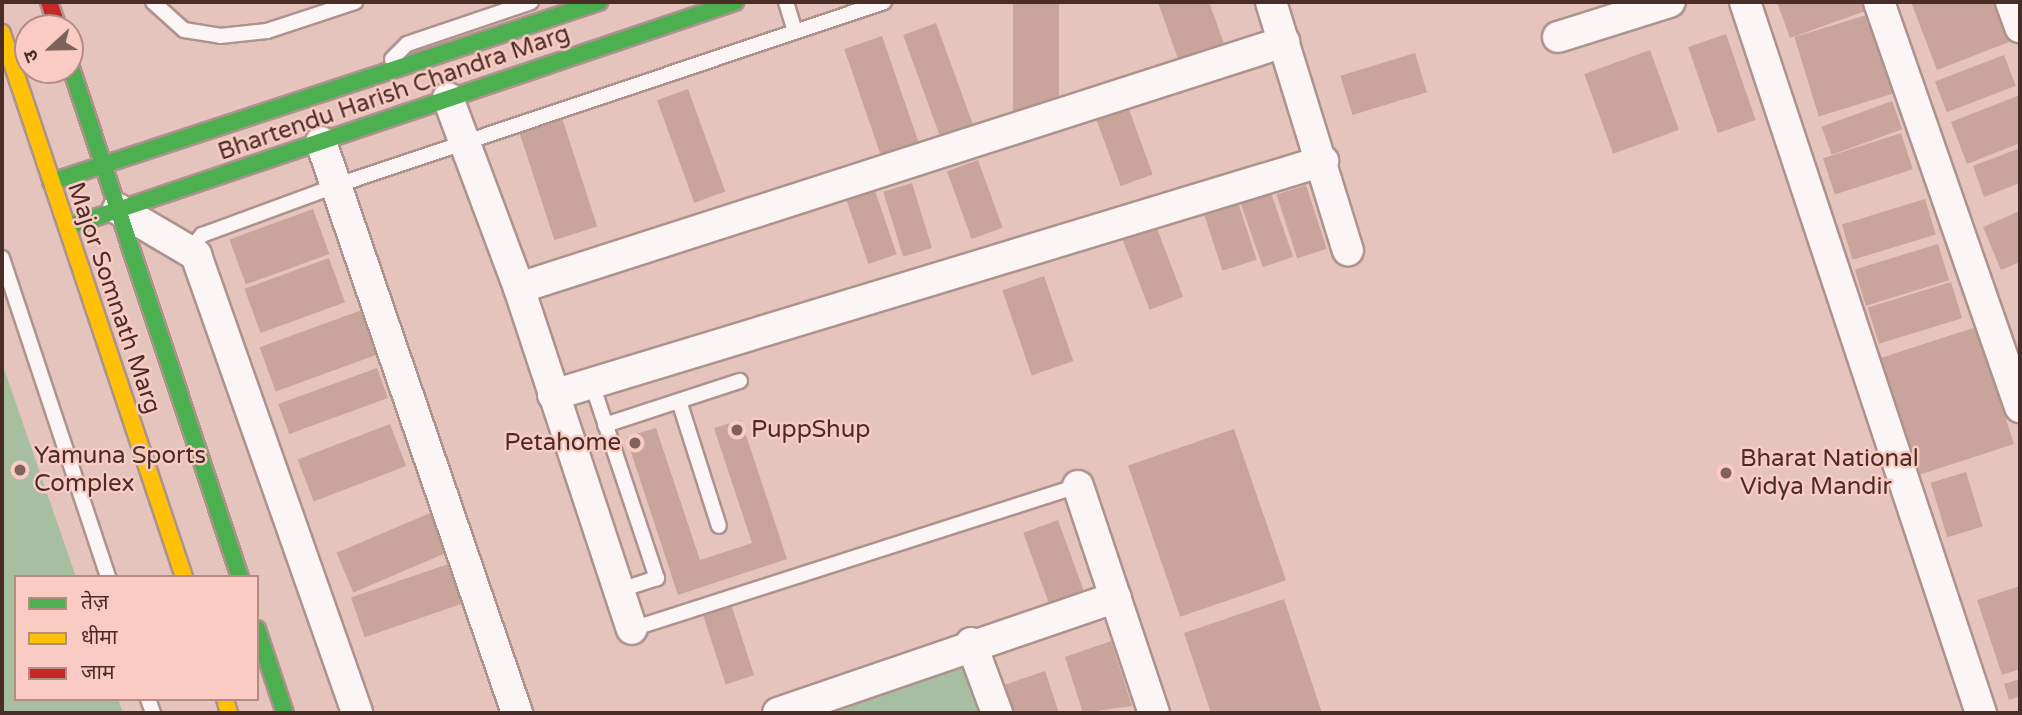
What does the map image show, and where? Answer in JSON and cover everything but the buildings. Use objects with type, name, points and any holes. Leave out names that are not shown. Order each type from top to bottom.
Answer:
[{"type":"main road","name":"Bhartendu Harish Chandra Marg","points":[[51,182],[599,2]]},
{"type":"main road","name":"Bhartendu Harish Chandra Marg","points":[[67,227],[735,2]]},
{"type":"main road","name":"Major Somnath Marg","points":[[2,33],[7,68],[67,227],[183,575]]},
{"type":"main road","name":"Major Somnath Marg","points":[[76,84],[239,575]]},
{"type":"main road","points":[[259,635],[285,713]]},
{"type":"street","points":[[1271,2],[1323,161],[1348,250]]},
{"type":"street","points":[[1558,37],[1670,2]]},
{"type":"street","points":[[1745,2],[1981,713]]},
{"type":"street","points":[[1879,2],[2020,407]]},
{"type":"street","points":[[2011,2],[2020,27]]},
{"type":"street","points":[[519,288],[1284,42]]},
{"type":"street","points":[[448,98],[519,288],[632,629]]},
{"type":"street","points":[[321,142],[517,713]]},
{"type":"street","points":[[553,395],[1323,161]]},
{"type":"street","points":[[118,209],[189,251],[211,288],[357,713]]},
{"type":"street","points":[[1078,485],[1154,713]]},
{"type":"street","points":[[778,713],[971,643],[1116,597]]},
{"type":"street","points":[[971,643],[996,713]]},
{"type":"lane","points":[[153,2],[184,30],[220,36],[267,31],[355,2]]},
{"type":"lane","points":[[385,72],[407,44],[531,2]]},
{"type":"lane","points":[[786,2],[795,31]]},
{"type":"lane","points":[[189,251],[202,235],[335,186],[884,2]]},
{"type":"lane","points":[[2,258],[107,575]]},
{"type":"lane","points":[[605,425],[740,381]]},
{"type":"lane","points":[[592,384],[657,578],[619,590]]},
{"type":"lane","points":[[679,401],[719,526]]},
{"type":"lane","points":[[632,629],[1078,485]]},
{"type":"green space","name":"Yamuna Sports Complex","points":[[2,363],[75,575],[14,575],[14,701],[119,701],[123,713],[2,713]]},
{"type":"green space","points":[[981,661],[999,713],[801,713]]},
{"type":"traffic: fast","points":[[51,182],[599,2]]},
{"type":"traffic: fast","points":[[67,227],[735,2]]},
{"type":"traffic: fast","points":[[76,84],[239,575]]},
{"type":"traffic: fast","points":[[259,635],[285,713]]},
{"type":"traffic: slow","points":[[2,33],[183,575]]},
{"type":"traffic: slow","points":[[226,701],[229,713]]},
{"type":"traffic: jam","points":[[49,2],[53,14]]},
{"type":"place","name":"PuppShup","points":[[737,430]]},
{"type":"place","name":"Petahome","points":[[635,443]]},
{"type":"place","name":"Yamuna Sports Complex","points":[[20,470]]},
{"type":"place","name":"Bharat National Vidya Mandir","points":[[1726,473]]}]
